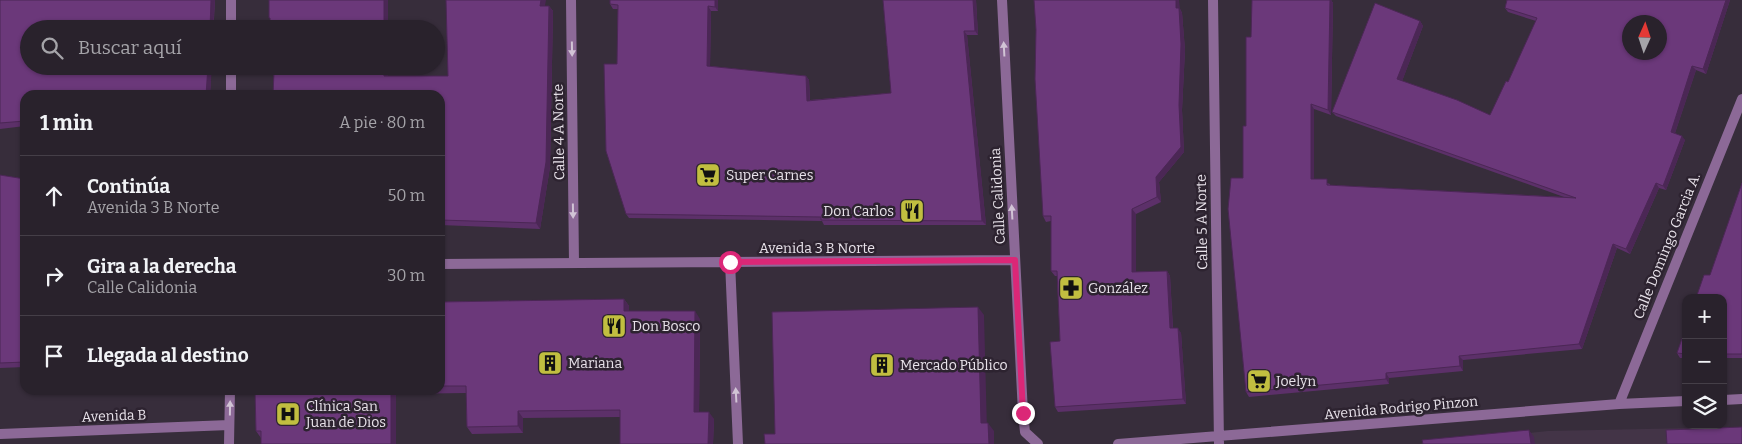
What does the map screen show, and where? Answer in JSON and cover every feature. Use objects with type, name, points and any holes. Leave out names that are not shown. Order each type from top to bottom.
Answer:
[{"type":"street","points":[[231,0],[231,20]]},
{"type":"street","name":"Calle 4 A Norte","points":[[571,0],[574,263]]},
{"type":"street","name":"Calle Calidonia","points":[[1002,0],[1023,413],[1025,432],[1038,444]]},
{"type":"street","name":"Calle 5 A Norte","points":[[1214,0],[1219,440]]},
{"type":"street","points":[[231,75],[231,90]]},
{"type":"street","name":"Calle Domingo Garcia A.","points":[[1619,404],[1742,99]]},
{"type":"street","name":"Avenida 3 B Norte","points":[[445,264],[1015,260]]},
{"type":"street","points":[[730,262],[738,444]]},
{"type":"street","points":[[229,444],[230,395]]},
{"type":"street","points":[[1727,400],[1742,399]]},
{"type":"street","name":"Avenida Rodrigo Pinzon","points":[[1118,444],[1219,440],[1619,404],[1682,402]]},
{"type":"street","name":"Avenida B","points":[[0,434],[229,425]]},
{"type":"shaded area","points":[[1727,427],[1742,427],[1742,444],[1418,444],[1548,431],[1727,429]]},
{"type":"building","points":[[0,0],[211,0],[210,20],[20,20],[20,75],[207,75],[206,90],[20,90],[20,121],[0,123]]},
{"type":"building","points":[[269,0],[384,0],[384,20],[270,20]]},
{"type":"building","points":[[446,0],[541,0],[540,6],[549,6],[546,162],[536,223],[445,220],[445,90],[273,90],[274,75],[448,76]]},
{"type":"building","points":[[610,0],[715,0],[715,7],[708,6],[707,66],[806,76],[807,101],[891,93],[883,0],[973,0],[975,31],[964,31],[982,221],[821,220],[821,217],[626,214],[606,151],[604,64],[617,64],[618,5],[610,4]]},
{"type":"building","points":[[1034,0],[1176,0],[1176,8],[1179,8],[1181,147],[1156,177],[1157,197],[1132,209],[1132,272],[1167,271],[1170,328],[1178,328],[1183,399],[1055,407],[1050,342],[1060,341],[1057,271],[1051,271],[1051,216],[1043,216],[1035,79],[1036,30]]},
{"type":"building","points":[[1252,0],[1330,0],[1328,110],[1311,104],[1311,179],[1327,179],[1327,185],[1576,198],[1332,112],[1375,3],[1420,21],[1397,79],[1457,100],[1490,115],[1506,81],[1508,82],[1537,18],[1505,8],[1507,0],[1726,0],[1703,69],[1692,66],[1671,132],[1682,136],[1663,186],[1656,183],[1626,249],[1613,244],[1579,344],[1459,356],[1460,366],[1386,373],[1386,379],[1246,392],[1228,209],[1231,178],[1243,178],[1243,126],[1246,126],[1246,37],[1251,37]]},
{"type":"building","points":[[0,175],[20,178],[20,362],[0,363]]},
{"type":"building","points":[[1742,183],[1742,354],[1727,354],[1727,294],[1697,294],[1704,275],[1710,275]]},
{"type":"building","points":[[624,299],[624,311],[695,311],[694,412],[709,412],[708,444],[620,444],[620,410],[518,411],[518,426],[467,427],[466,386],[445,386],[445,302]]},
{"type":"building","name":"Mercado Público","points":[[978,307],[981,423],[988,423],[989,444],[765,444],[764,434],[775,434],[772,312]]},
{"type":"building","points":[[1682,339],[1682,354],[1677,353]]},
{"type":"building","points":[[255,395],[391,395],[391,444],[261,444],[261,431],[256,431]]},
{"type":"building","points":[[1742,427],[1742,444],[1667,444],[1666,430]]},
{"type":"building","points":[[1529,430],[1531,444],[1423,444],[1422,440]]},
{"type":"place","name":"Super Carnes","points":[[708,175]]},
{"type":"place","name":"Don Carlos","points":[[912,211]]},
{"type":"place","name":"González","points":[[1071,288]]},
{"type":"place","name":"Don Bosco","points":[[614,326]]},
{"type":"place","name":"Mariana","points":[[550,363]]},
{"type":"place","name":"Mercado Público","points":[[882,365]]},
{"type":"place","name":"Joelyn","points":[[1259,381]]},
{"type":"place","name":"Clínica San Juan de Dios","points":[[288,414]]},
{"type":"route","points":[[730,262],[1015,260],[1023,413]]}]
